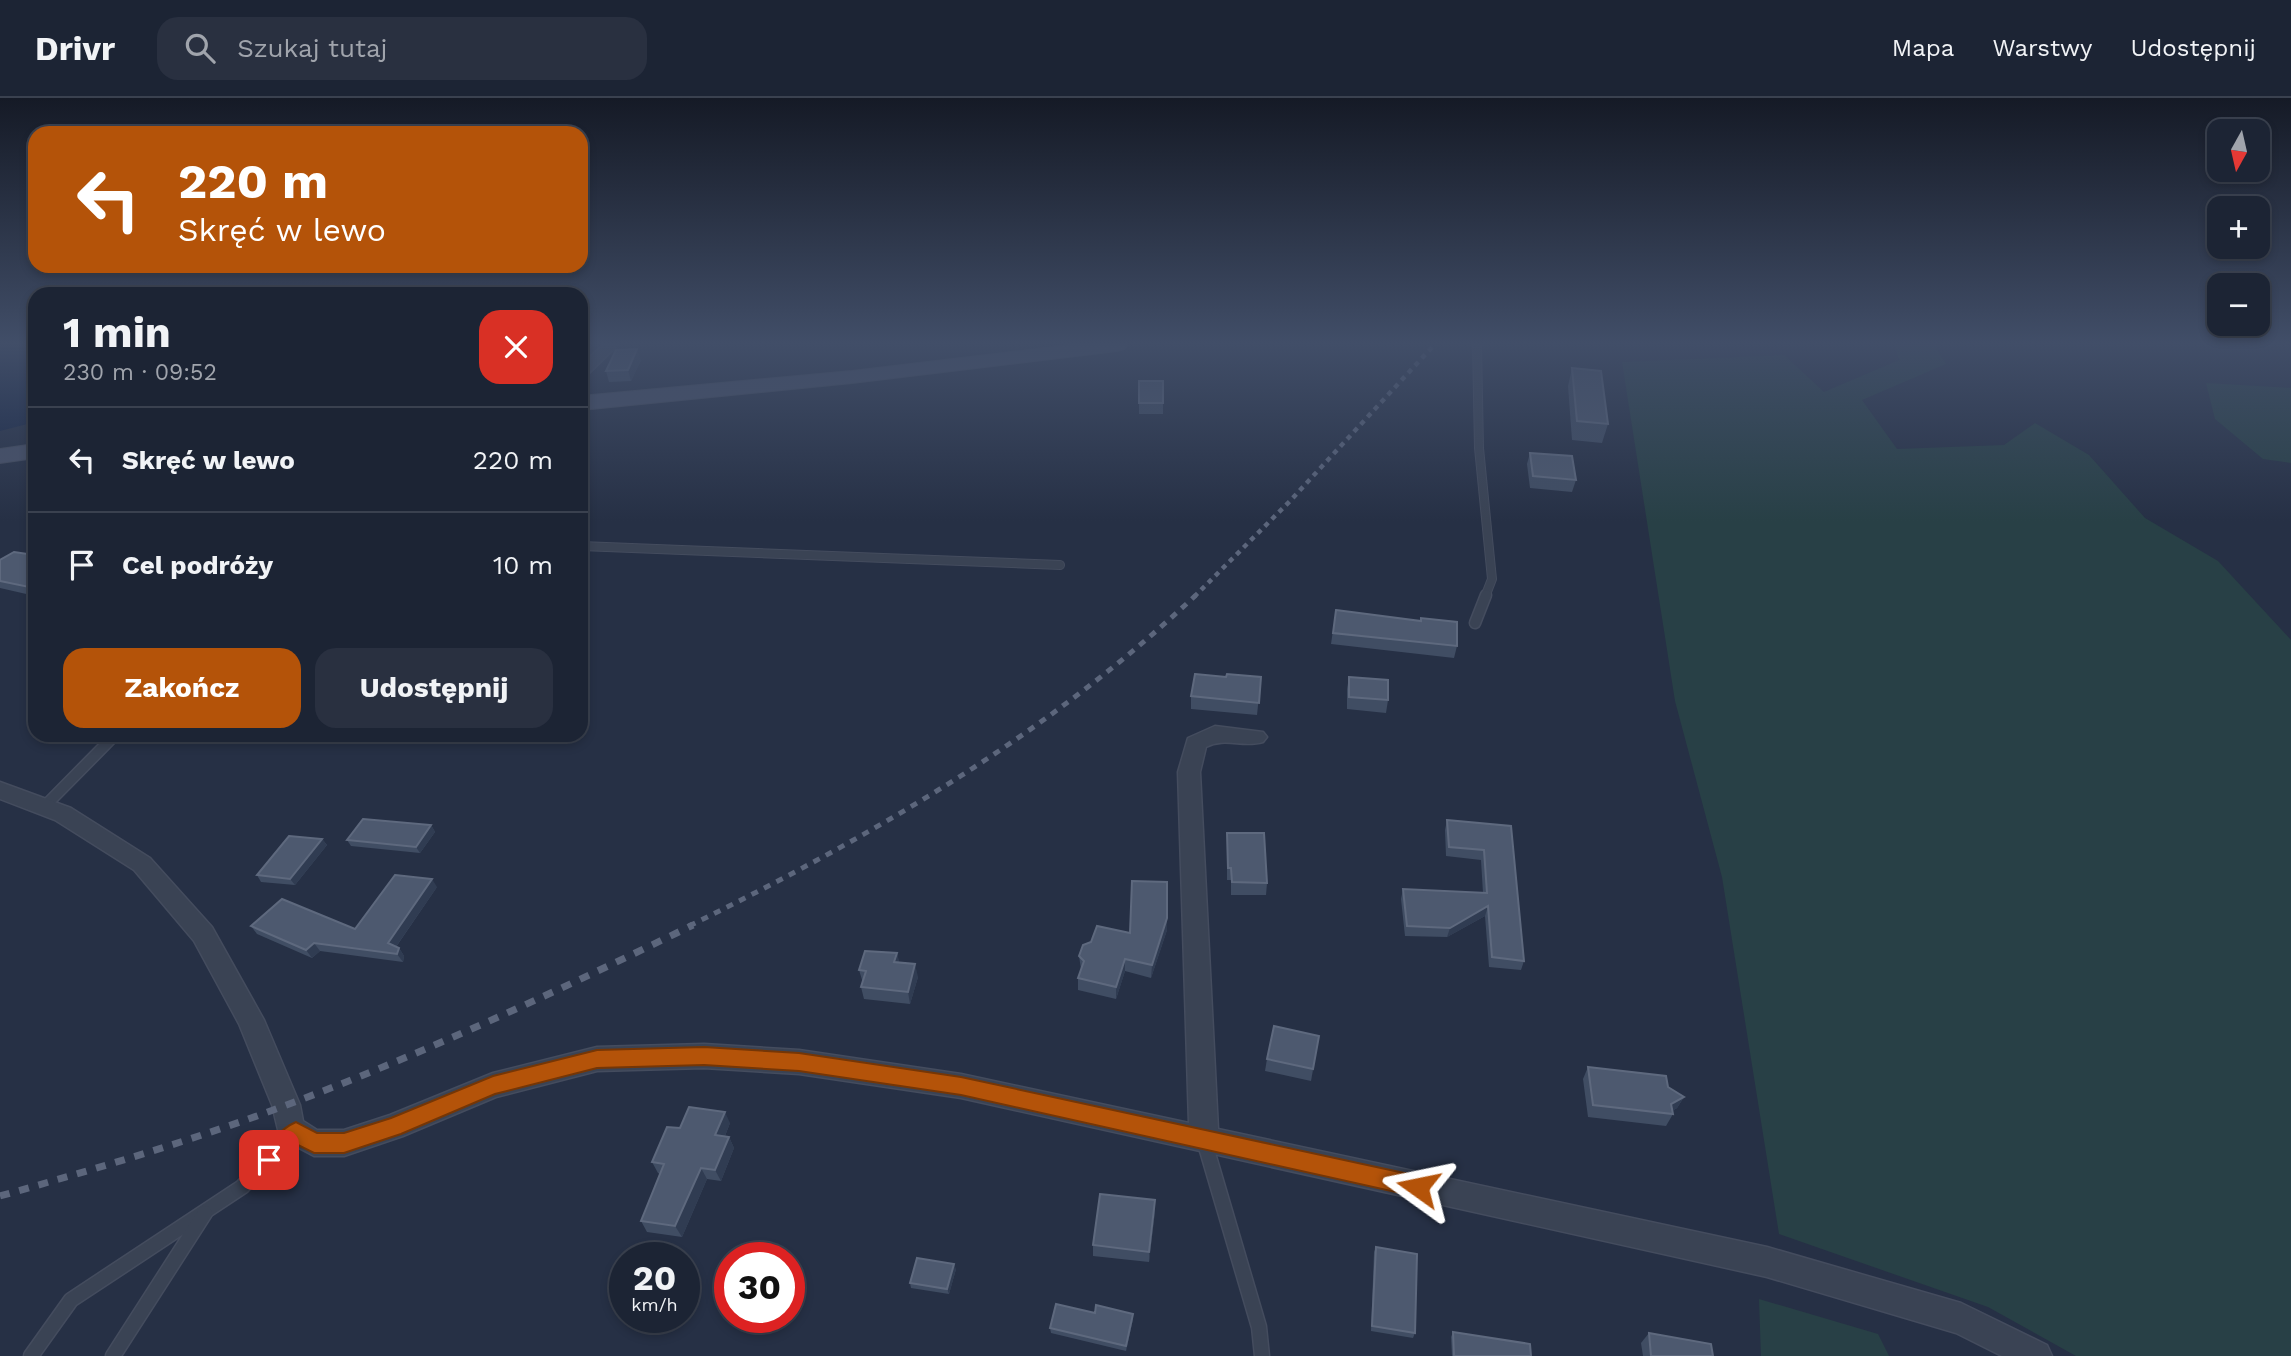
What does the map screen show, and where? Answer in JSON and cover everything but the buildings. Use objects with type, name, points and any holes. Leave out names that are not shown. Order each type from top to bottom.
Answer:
[{"type":"street","points":[[0,456],[28,452]]},
{"type":"street","points":[[1204,1140],[1189,772],[1196,743],[1215,733],[1256,737]]},
{"type":"street","points":[[0,790],[63,814],[142,864],[203,934],[251,1020],[286,1105],[290,1129],[314,1143],[344,1143],[393,1127],[493,1085],[597,1059],[704,1056],[799,1062],[961,1086],[1767,1262],[1961,1320],[2036,1356]]},
{"type":"lane","points":[[1475,623],[1492,579],[1479,448],[1478,404]]},
{"type":"lane","points":[[588,546],[1060,565]]},
{"type":"lane","points":[[44,807],[109,742]]},
{"type":"lane","points":[[31,1356],[71,1300],[242,1187],[296,1132]]},
{"type":"lane","points":[[1204,1140],[1259,1327],[1262,1356]]},
{"type":"lane","points":[[113,1356],[209,1208]]},
{"type":"green space","points":[[1629,404],[1865,404],[1897,449],[2004,445],[2035,423],[2089,455],[2145,518],[2218,561],[2291,640],[2291,1356],[2076,1356],[1988,1307],[1779,1234],[1722,877],[1675,701]]},
{"type":"green space","points":[[2211,404],[2291,404],[2291,463],[2263,459],[2215,419]]},
{"type":"green space","points":[[1759,1299],[1878,1334],[1889,1356],[1761,1356]]},
{"type":"water","points":[[0,404],[28,404],[28,424],[0,431]]},
{"type":"railway","points":[[1196,595],[1290,501],[1380,404]]},
{"type":"railway","points":[[689,926],[824,856],[955,780],[1079,694],[1139,646],[1196,595]]},
{"type":"railway","points":[[0,1196],[178,1143],[336,1086],[491,1020],[693,925]]},
{"type":"route","points":[[269,1160],[296,1132],[314,1143],[344,1143],[393,1127],[493,1085],[597,1059],[704,1056],[799,1062],[961,1086],[1418,1187]]}]
